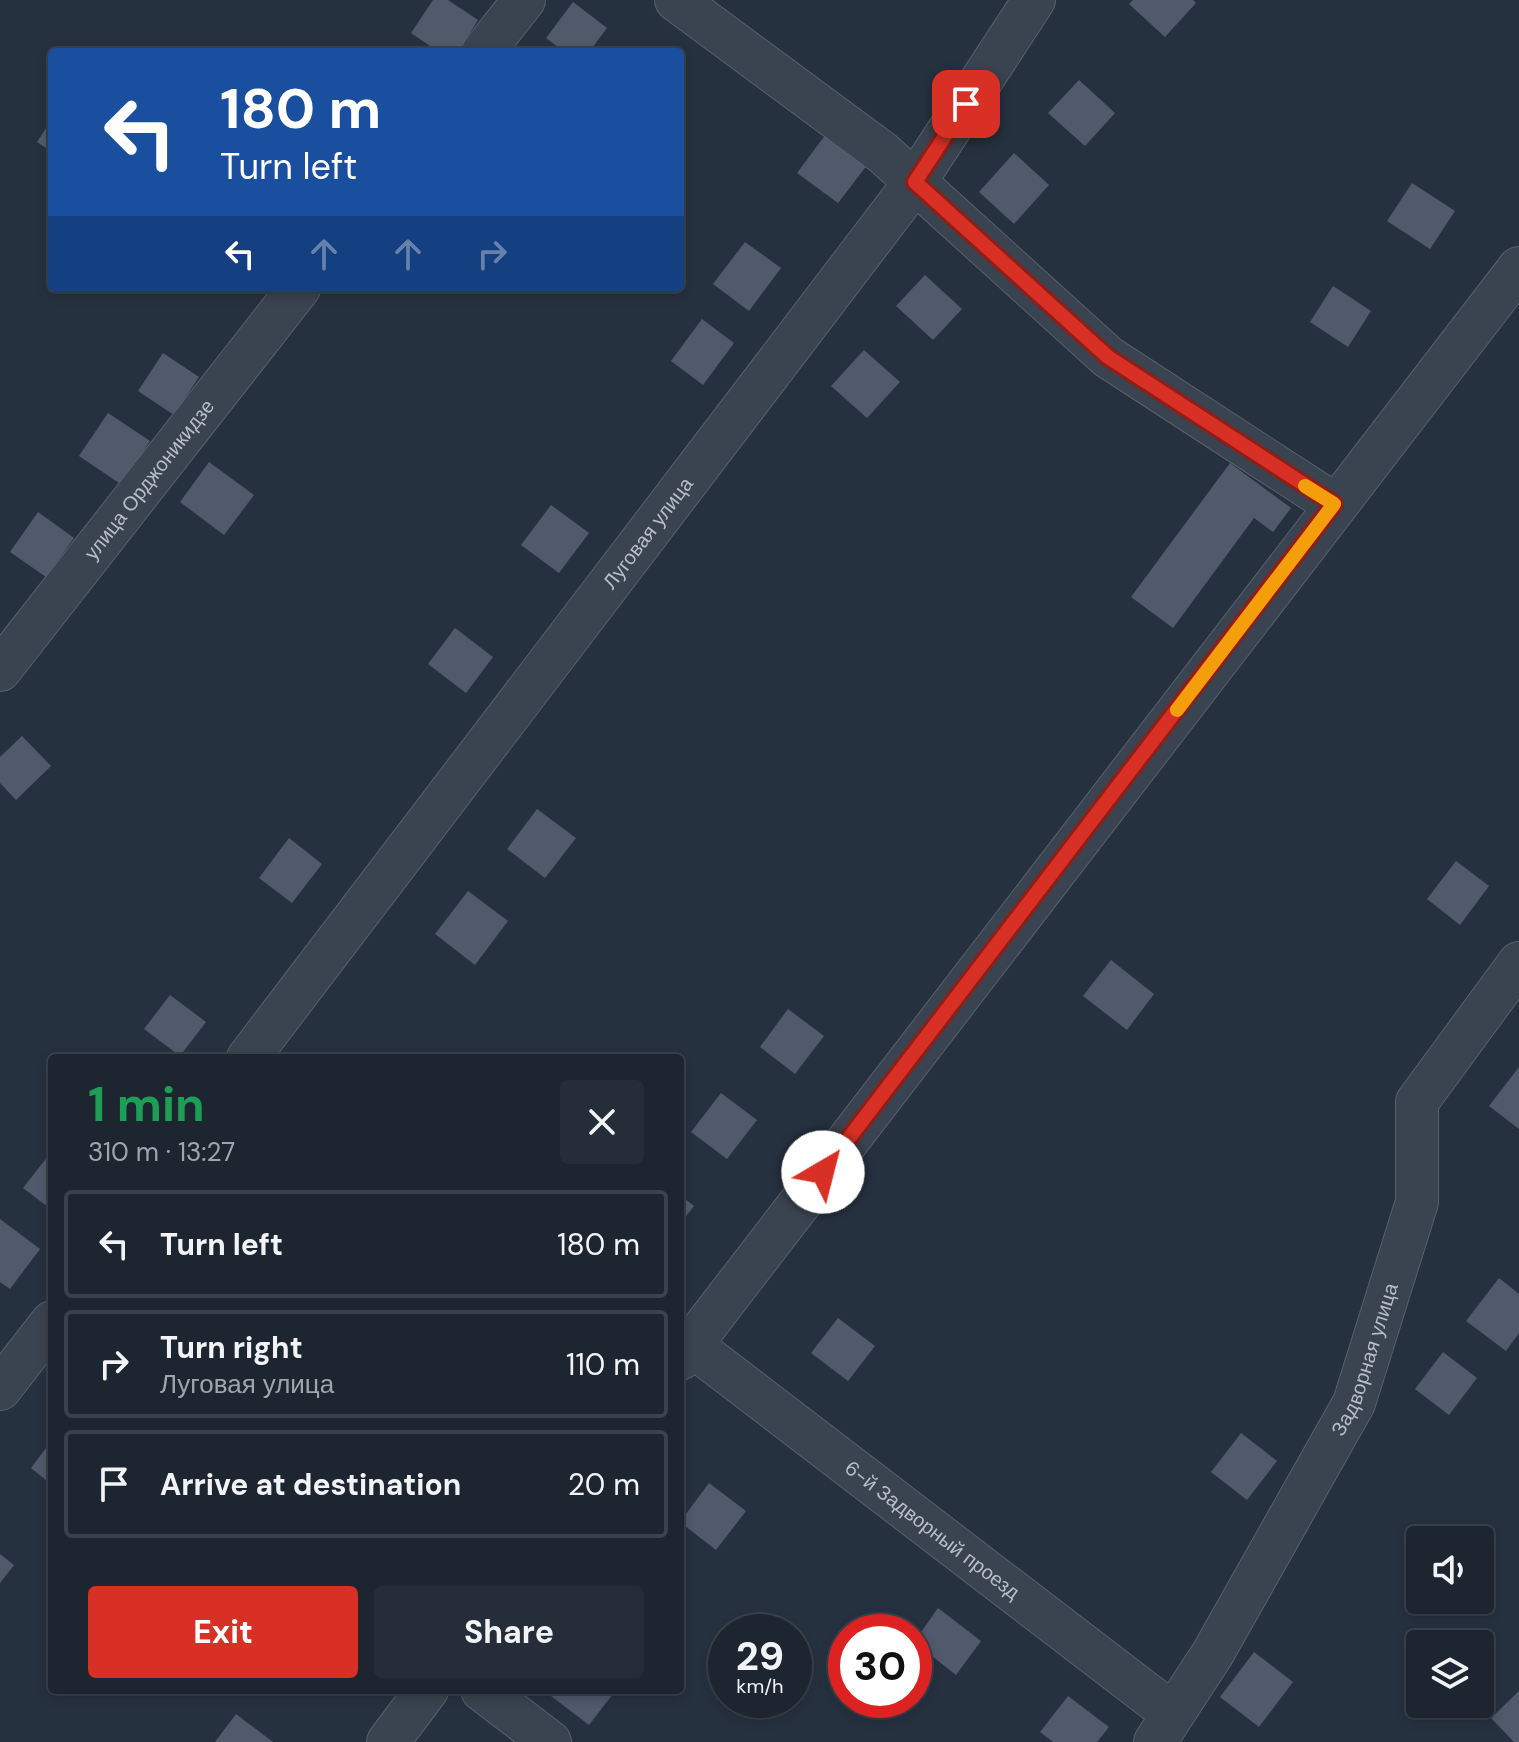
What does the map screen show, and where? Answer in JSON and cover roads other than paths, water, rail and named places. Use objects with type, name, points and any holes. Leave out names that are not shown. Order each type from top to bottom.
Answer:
[{"type":"street","points":[[486,48],[524,0]]},
{"type":"street","points":[[676,0],[883,153],[1108,357],[1334,504]]},
{"type":"street","name":"Луговая улица","points":[[251,1054],[915,182],[1034,0]]},
{"type":"street","points":[[686,1352],[1334,504],[1519,268]]},
{"type":"street","name":"улица Орджоникидзе","points":[[0,670],[296,292]]},
{"type":"street","name":"Задворная улица","points":[[1164,1728],[1213,1653],[1354,1403],[1417,1202],[1417,1102],[1519,963]]},
{"type":"street","points":[[0,1389],[46,1343]]},
{"type":"street","name":"6-й Задворный проезд","points":[[686,1352],[1164,1728]]},
{"type":"street","points":[[388,1742],[424,1694]]},
{"type":"street","points":[[487,1694],[550,1742]]}]
